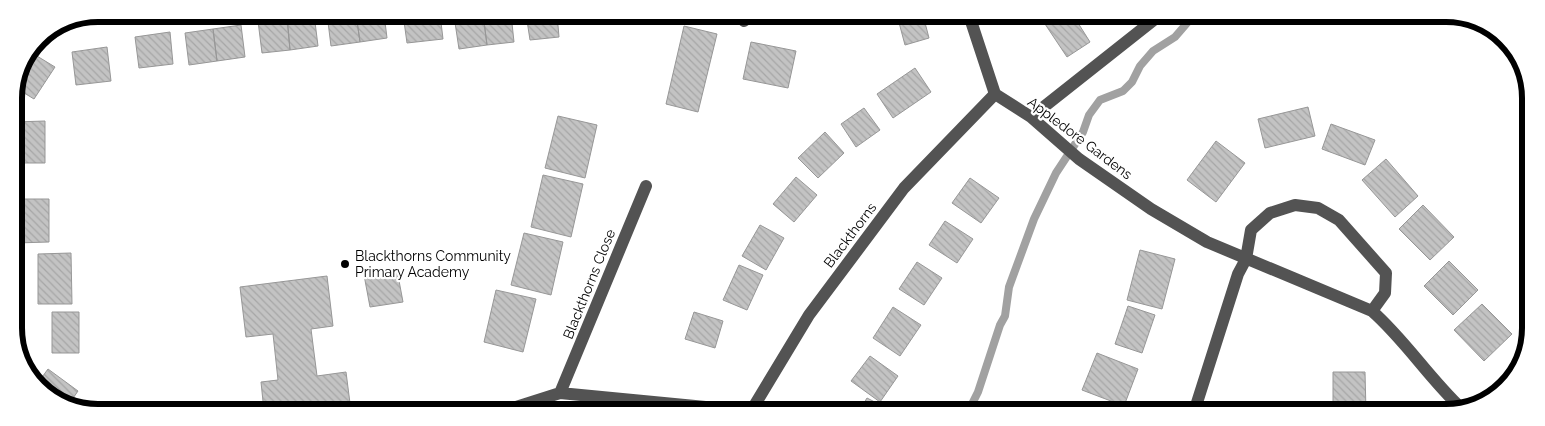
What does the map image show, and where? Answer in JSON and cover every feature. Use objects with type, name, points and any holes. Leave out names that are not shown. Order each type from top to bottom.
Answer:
[{"type":"street","points":[[971,22],[995,94]]},
{"type":"street","points":[[1031,117],[1151,22]]},
{"type":"street","name":"Appledore Gardens","points":[[995,94],[1031,117],[1079,159],[1151,209],[1207,242],[1372,311],[1390,327],[1443,391],[1455,403]]},
{"type":"street","name":"Blackthorns","points":[[754,404],[809,315],[904,188],[995,94]]},
{"type":"street","name":"Blackthorns Close","points":[[560,393],[646,186]]},
{"type":"street","points":[[1197,403],[1238,274],[1246,259],[1251,230],[1270,213],[1295,205],[1318,208],[1339,220],[1386,273],[1385,293],[1372,311]]},
{"type":"street","points":[[526,404],[560,393],[671,404]]},
{"type":"building","points":[[258,22],[287,22],[290,50],[262,53]]},
{"type":"building","points":[[287,22],[315,22],[318,46],[290,50]]},
{"type":"building","points":[[328,22],[357,22],[360,42],[331,46]]},
{"type":"building","points":[[357,22],[385,22],[387,38],[360,42]]},
{"type":"building","points":[[404,22],[441,22],[443,39],[407,43]]},
{"type":"building","points":[[455,22],[484,22],[487,45],[459,49]]},
{"type":"building","points":[[484,22],[512,22],[514,42],[487,45]]},
{"type":"building","points":[[527,22],[558,22],[559,37],[530,40]]},
{"type":"building","points":[[899,22],[925,22],[929,38],[905,45]]},
{"type":"building","points":[[1044,22],[1077,22],[1090,42],[1067,57]]},
{"type":"building","points":[[241,25],[245,57],[217,61],[213,29]]},
{"type":"building","points":[[684,26],[717,34],[698,112],[666,104]]},
{"type":"building","points":[[213,29],[217,61],[189,65],[185,33]]},
{"type":"building","points":[[170,32],[173,64],[139,68],[135,37]]},
{"type":"building","points":[[751,42],[796,51],[788,88],[743,79]]},
{"type":"building","points":[[107,47],[111,81],[76,85],[72,52]]},
{"type":"building","points":[[36,55],[55,67],[34,99],[23,92],[25,79]]},
{"type":"building","points":[[915,68],[931,92],[893,118],[877,94]]},
{"type":"building","points":[[1308,107],[1315,136],[1265,148],[1258,119]]},
{"type":"building","points":[[864,108],[880,130],[856,147],[841,124]]},
{"type":"building","points":[[558,116],[597,125],[585,178],[545,168]]},
{"type":"building","points":[[45,121],[45,163],[23,163],[23,122]]},
{"type":"building","points":[[1331,124],[1375,140],[1365,165],[1322,149]]},
{"type":"building","points":[[825,132],[844,153],[818,178],[798,158]]},
{"type":"building","points":[[1216,141],[1245,163],[1216,202],[1187,180]]},
{"type":"building","points":[[1386,159],[1418,196],[1395,217],[1362,180]]},
{"type":"building","points":[[543,175],[583,184],[571,237],[531,227]]},
{"type":"building","points":[[796,177],[817,195],[794,222],[773,204]]},
{"type":"building","points":[[970,178],[999,198],[981,223],[952,203]]},
{"type":"building","points":[[23,199],[49,199],[49,242],[22,243]]},
{"type":"building","points":[[1423,205],[1454,237],[1430,260],[1399,229]]},
{"type":"building","points":[[945,221],[973,239],[957,263],[929,245]]},
{"type":"building","points":[[760,225],[784,238],[766,270],[742,256]]},
{"type":"building","points":[[524,233],[563,242],[551,295],[511,285]]},
{"type":"building","points":[[1140,250],[1175,259],[1162,309],[1127,300]]},
{"type":"building","points":[[71,253],[72,304],[38,304],[38,254]]},
{"type":"building","points":[[1449,261],[1478,290],[1453,315],[1424,286]]},
{"type":"building","points":[[917,262],[942,278],[924,305],[899,289]]},
{"type":"building","points":[[739,265],[763,275],[747,310],[723,300]]},
{"type":"building","points":[[397,270],[403,302],[370,307],[364,275]]},
{"type":"building","points":[[327,276],[333,326],[311,329],[317,376],[346,372],[350,404],[263,404],[261,382],[278,380],[273,334],[246,337],[240,287]]},
{"type":"building","points":[[496,290],[536,299],[523,352],[484,342]]},
{"type":"building","points":[[1482,304],[1512,334],[1484,361],[1454,330]]},
{"type":"building","points":[[1128,306],[1155,315],[1142,353],[1115,344]]},
{"type":"building","points":[[893,307],[921,325],[900,356],[873,338]]},
{"type":"building","points":[[52,312],[79,312],[79,353],[52,353]]},
{"type":"building","points":[[694,312],[723,321],[715,348],[685,339]]},
{"type":"building","points":[[1097,353],[1138,369],[1125,403],[1117,403],[1082,390]]},
{"type":"building","points":[[870,356],[898,376],[880,402],[851,381]]},
{"type":"building","points":[[48,369],[78,391],[73,398],[52,388],[42,378]]},
{"type":"building","points":[[1333,372],[1365,372],[1366,403],[1333,403]]},
{"type":"building","points":[[867,398],[877,403],[864,403]]},
{"type":"waterway","points":[[972,403],[978,392],[1000,325],[1005,316],[1009,287],[1034,219],[1056,173],[1083,132],[1089,115],[1100,100],[1123,91],[1132,82],[1140,66],[1153,51],[1175,37],[1188,22]]},
{"type":"place","name":"Blackthorns Community Primary Academy","points":[[345,264]]}]
